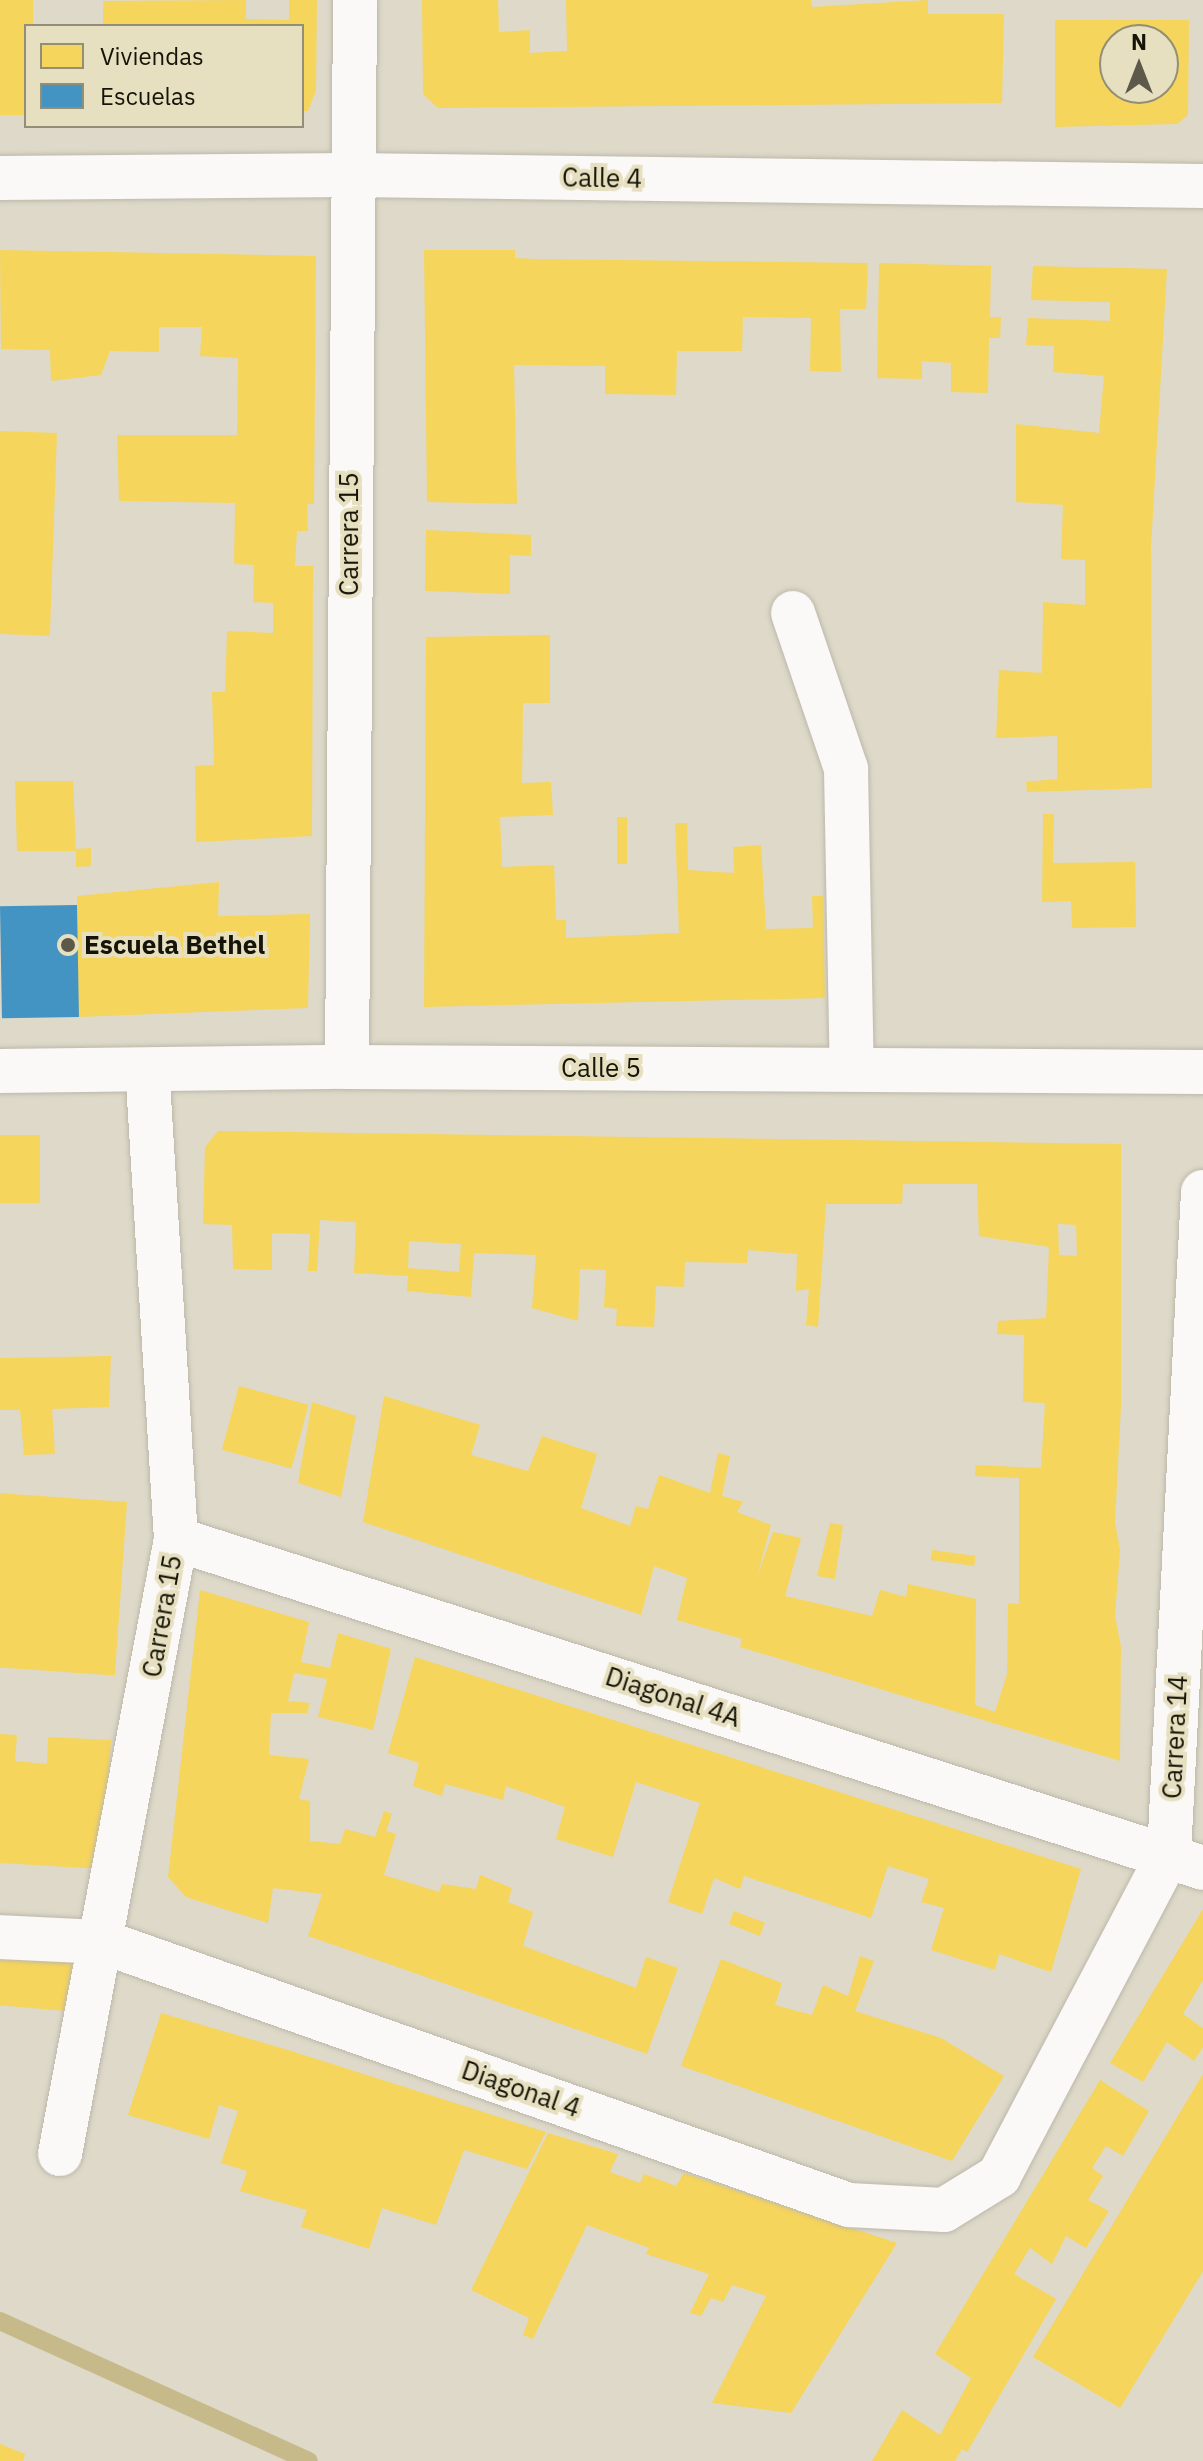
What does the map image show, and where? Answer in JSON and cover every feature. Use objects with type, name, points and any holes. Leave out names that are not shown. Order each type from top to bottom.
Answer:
[{"type":"street","name":"Carrera 15","points":[[347,1067],[350,175],[355,0]]},
{"type":"street","name":"Calle 4","points":[[0,178],[350,175],[1203,186]]},
{"type":"street","points":[[793,613],[846,769],[852,1068]]},
{"type":"street","name":"Calle 5","points":[[0,1071],[347,1067],[1203,1072]]},
{"type":"street","name":"Carrera 15","points":[[60,2154],[103,1942],[176,1539],[147,1070]]},
{"type":"street","name":"Carrera 14","points":[[944,2210],[999,2176],[1186,1861],[1203,1192]]},
{"type":"street","name":"Diagonal 4A","points":[[176,1539],[1186,1861]]},
{"type":"street","points":[[0,1937],[103,1942]]},
{"type":"street","name":"Diagonal 4","points":[[103,1942],[849,2205],[944,2210]]},
{"type":"building: Viviendas","points":[[0,0],[33,0],[33,24],[24,24],[24,115],[0,115]]},
{"type":"building: Viviendas","points":[[246,0],[246,19],[289,20],[289,0],[317,0],[316,90],[308,111],[304,111],[304,24],[103,24],[103,1]]},
{"type":"building: Viviendas","points":[[422,0],[498,0],[499,32],[530,30],[530,53],[567,51],[566,0],[811,0],[812,7],[928,0],[928,14],[1004,14],[1002,103],[438,108],[423,94]]},
{"type":"building: Viviendas","points":[[1055,20],[1189,20],[1188,115],[1177,124],[1055,127]]},
{"type":"building: Viviendas","points":[[0,250],[316,256],[314,504],[307,504],[308,531],[297,531],[295,566],[313,566],[312,836],[196,842],[195,766],[214,765],[212,692],[225,692],[227,631],[273,633],[273,603],[253,602],[254,565],[234,564],[235,503],[119,501],[117,435],[237,435],[238,358],[200,356],[202,327],[159,327],[159,352],[110,351],[101,375],[51,381],[50,350],[1,349]]},
{"type":"building: Viviendas","points":[[424,250],[515,250],[515,258],[535,259],[868,263],[866,309],[840,309],[841,372],[810,371],[811,318],[743,317],[742,351],[677,351],[676,395],[605,394],[605,366],[514,365],[517,504],[427,502]]},
{"type":"building: Viviendas","points":[[879,263],[991,266],[990,317],[1001,317],[1000,338],[989,338],[988,393],[951,392],[951,363],[922,361],[922,379],[877,378]]},
{"type":"building: Viviendas","points":[[1033,266],[1167,269],[1151,547],[1152,788],[1027,792],[1026,782],[1057,779],[1057,736],[996,738],[999,670],[1042,673],[1043,602],[1085,605],[1085,560],[1061,559],[1063,505],[1016,502],[1016,424],[1099,433],[1104,376],[1053,372],[1054,346],[1026,345],[1028,318],[1110,321],[1110,302],[1031,300]]},
{"type":"building: Viviendas","points":[[0,431],[57,433],[50,636],[0,634]]},
{"type":"building: Viviendas","points":[[426,530],[531,535],[531,556],[510,555],[510,594],[425,591]]},
{"type":"building: Viviendas","points":[[550,635],[550,703],[523,703],[522,783],[551,782],[553,815],[500,817],[502,867],[554,865],[556,920],[566,920],[566,938],[679,933],[675,823],[687,823],[688,870],[734,873],[733,847],[761,845],[766,929],[813,928],[812,896],[823,896],[825,998],[424,1007],[426,637]]},
{"type":"building: Viviendas","points":[[15,781],[73,781],[76,849],[91,848],[91,866],[76,867],[76,851],[17,851]]},
{"type":"building: Viviendas","points":[[1043,814],[1054,814],[1053,863],[1135,862],[1136,927],[1072,928],[1071,901],[1042,902]]},
{"type":"building: Viviendas","points":[[617,817],[627,817],[627,864],[617,864]]},
{"type":"building: Viviendas","points":[[219,882],[218,916],[310,914],[308,1008],[78,1017],[77,896]]},
{"type":"building: Viviendas","points":[[218,1131],[1121,1144],[1121,1406],[1115,1522],[1120,1550],[1115,1616],[1121,1647],[1120,1761],[740,1647],[742,1639],[677,1620],[687,1578],[654,1566],[641,1615],[363,1522],[384,1396],[480,1425],[471,1455],[528,1471],[542,1436],[597,1454],[581,1508],[630,1526],[636,1506],[648,1509],[659,1475],[710,1493],[718,1453],[730,1456],[722,1496],[743,1502],[737,1512],[771,1525],[757,1577],[773,1532],[801,1538],[785,1596],[872,1616],[880,1590],[906,1597],[908,1584],[976,1599],[975,1705],[995,1712],[1007,1674],[1008,1603],[1019,1604],[1019,1478],[975,1476],[976,1465],[1041,1468],[1045,1403],[1023,1402],[1024,1335],[997,1334],[998,1321],[1046,1318],[1049,1247],[979,1236],[977,1184],[903,1184],[902,1204],[826,1204],[818,1327],[806,1325],[809,1289],[796,1291],[797,1254],[748,1250],[747,1263],[685,1262],[684,1287],[656,1286],[654,1327],[616,1326],[617,1309],[604,1307],[606,1270],[580,1269],[578,1321],[532,1308],[536,1255],[474,1253],[471,1297],[407,1291],[408,1276],[354,1273],[356,1222],[320,1220],[317,1271],[308,1271],[310,1234],[272,1233],[272,1270],[233,1269],[232,1225],[203,1224],[205,1147]],"holes":[[[1058,1224],[1076,1225],[1077,1256],[1059,1255]],[[409,1241],[461,1244],[459,1272],[408,1268]]]},
{"type":"building: Viviendas","points":[[0,1135],[40,1135],[40,1203],[0,1203]]},
{"type":"building: Viviendas","points":[[111,1356],[109,1407],[52,1409],[55,1454],[24,1455],[20,1410],[0,1410],[0,1358]]},
{"type":"building: Viviendas","points":[[239,1386],[309,1405],[291,1468],[222,1450]]},
{"type":"building: Viviendas","points":[[312,1402],[356,1416],[341,1497],[298,1483]]},
{"type":"building: Viviendas","points":[[0,1493],[127,1502],[115,1676],[0,1668]]},
{"type":"building: Viviendas","points":[[830,1523],[843,1525],[835,1579],[817,1576]]},
{"type":"building: Viviendas","points":[[932,1550],[976,1556],[974,1566],[931,1560]]},
{"type":"building: Viviendas","points":[[200,1590],[309,1622],[301,1662],[330,1668],[338,1633],[391,1649],[373,1730],[318,1717],[327,1679],[294,1673],[288,1701],[310,1703],[307,1713],[271,1713],[269,1755],[309,1759],[299,1799],[310,1801],[310,1841],[340,1844],[345,1829],[375,1837],[384,1811],[392,1814],[386,1831],[396,1834],[384,1875],[439,1892],[442,1884],[476,1889],[480,1875],[512,1888],[508,1902],[533,1912],[523,1946],[636,1988],[646,1957],[678,1968],[647,2054],[308,1936],[322,1894],[273,1888],[268,1923],[186,1897],[168,1877]]},
{"type":"building: Viviendas","points":[[415,1657],[1081,1869],[1051,1972],[999,1954],[995,1970],[931,1950],[944,1908],[921,1902],[929,1879],[888,1866],[871,1918],[744,1876],[740,1889],[714,1878],[702,1914],[668,1902],[700,1803],[636,1782],[613,1857],[556,1839],[565,1807],[506,1786],[503,1800],[445,1784],[442,1796],[413,1786],[419,1763],[388,1753]]},
{"type":"building: Viviendas","points":[[0,1734],[17,1735],[15,1761],[47,1764],[48,1737],[111,1740],[103,1869],[0,1863]]},
{"type":"building: Viviendas","points":[[1203,1909],[1203,1980],[1183,2014],[1203,2028],[1203,2047],[1194,2061],[1167,2042],[1143,2082],[1110,2063]]},
{"type":"building: Viviendas","points":[[734,1911],[765,1923],[760,1936],[729,1924]]},
{"type":"building: Viviendas","points":[[0,1956],[82,1963],[77,2012],[0,2005]]},
{"type":"building: Viviendas","points":[[860,1956],[874,1961],[855,2011],[941,2038],[1004,2076],[952,2161],[681,2066],[721,1959],[782,1983],[775,2005],[812,2015],[823,1985],[848,1996]]},
{"type":"building: Viviendas","points":[[161,2013],[546,2132],[527,2169],[464,2150],[436,2225],[382,2208],[369,2249],[301,2227],[307,2210],[240,2191],[247,2171],[221,2163],[238,2111],[219,2105],[209,2139],[128,2115]]},
{"type":"building: Viviendas","points":[[1203,2074],[1203,2271],[1120,2408],[1033,2357]]},
{"type":"building: Viviendas","points":[[1100,2080],[1149,2111],[1123,2156],[1106,2146],[1092,2168],[1103,2176],[1088,2200],[1109,2211],[1086,2248],[1066,2236],[1052,2264],[1030,2248],[1014,2274],[1056,2299],[967,2452],[962,2449],[955,2461],[872,2461],[902,2410],[940,2435],[971,2378],[935,2354]]},
{"type":"building: Viviendas","points":[[548,2133],[618,2154],[610,2172],[640,2183],[644,2174],[676,2186],[684,2173],[897,2243],[791,2413],[712,2403],[766,2296],[732,2285],[723,2302],[711,2298],[701,2316],[690,2313],[709,2274],[646,2254],[649,2248],[587,2225],[533,2339],[523,2335],[529,2318],[471,2290]]},
{"type":"building: Viviendas","points":[[0,2444],[25,2454],[23,2461],[0,2461]]},
{"type":"building: Escuelas","points":[[77,905],[79,1017],[2,1018],[0,906]]},
{"type":"waterway","points":[[0,2321],[309,2461]]},
{"type":"place","name":"Escuela Bethel","points":[[68,945]]}]
